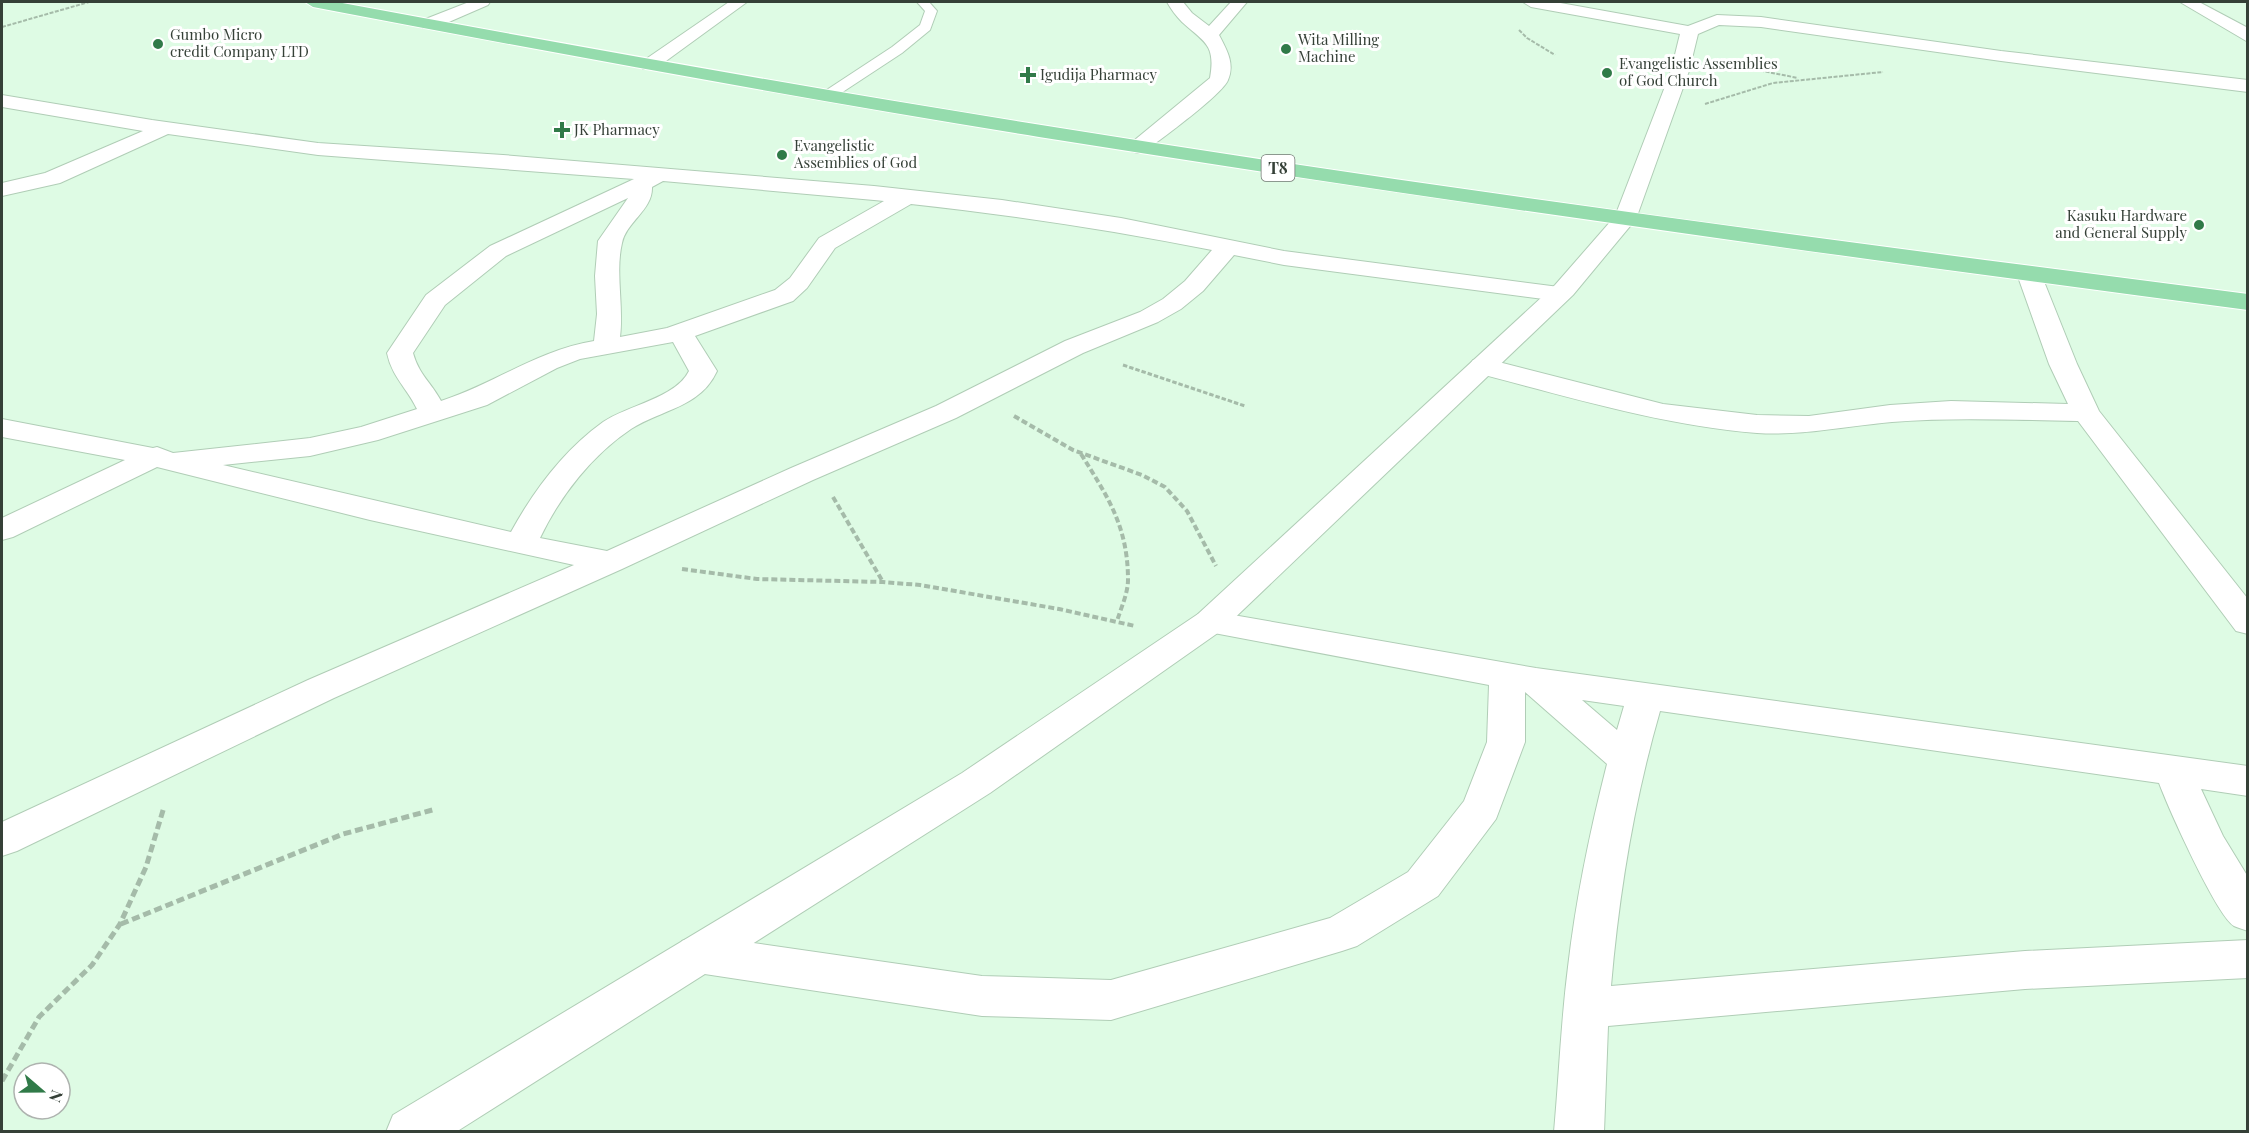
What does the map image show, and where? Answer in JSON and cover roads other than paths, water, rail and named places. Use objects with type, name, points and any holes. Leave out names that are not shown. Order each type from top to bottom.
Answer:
[{"type":"main road","name":"T8","points":[[313,2],[649,65],[1138,147],[1625,219],[2247,302]]},
{"type":"street","points":[[429,24],[482,2]]},
{"type":"street","points":[[649,65],[739,2]]},
{"type":"street","points":[[1138,147],[1193,104],[1219,80],[1222,61],[1210,35],[1186,17],[1175,2]]},
{"type":"street","points":[[1210,35],[1239,2]]},
{"type":"street","points":[[1531,2],[1690,31]]},
{"type":"street","points":[[2188,2],[2235,27],[2247,37]]},
{"type":"street","points":[[411,1131],[976,783],[1197,630],[1243,591],[1559,294],[1625,219],[1666,110],[1690,31],[1717,11],[1785,25],[2247,86]]},
{"type":"street","points":[[2,101],[166,128],[318,149],[503,161],[649,179],[906,197],[1002,207],[1121,225],[1284,258],[1559,294]]},
{"type":"street","points":[[2,189],[52,178],[166,128]]},
{"type":"street","points":[[606,347],[610,314],[607,276],[610,241],[638,204],[642,188],[649,179]]},
{"type":"street","points":[[434,414],[422,391],[404,370],[400,353],[416,333],[435,300],[498,251],[649,179]]},
{"type":"street","points":[[2,530],[167,459],[310,447],[368,434],[477,399],[547,362],[575,352],[641,342],[679,332],[784,297],[797,287],[816,253],[827,243],[906,197]]},
{"type":"street","points":[[2,840],[321,689],[610,562],[815,468],[946,412],[1074,347],[1149,317],[1172,304],[1194,286],[1228,247]]},
{"type":"street","points":[[2029,274],[2063,364],[2086,413],[2247,623]]},
{"type":"street","points":[[521,544],[528,528],[563,479],[597,442],[627,420],[682,394],[697,382],[703,371],[692,349],[679,332]]},
{"type":"street","points":[[1483,366],[1663,412],[1757,424],[1809,425],[1890,414],[1951,410],[2086,413]]},
{"type":"street","points":[[2,428],[56,436],[167,459],[291,491],[610,562]]},
{"type":"street","points":[[1197,630],[1933,738],[2247,781]]},
{"type":"street","points":[[1521,678],[1626,759]]},
{"type":"street","points":[[698,954],[981,996],[1111,1000],[1342,933],[1423,884],[1482,808],[1506,742],[1521,678]]},
{"type":"street","points":[[1579,1131],[1590,969],[1606,848],[1626,759],[1646,695]]},
{"type":"street","points":[[2174,771],[2194,822],[2224,879],[2247,913]]},
{"type":"street","points":[[1587,1008],[2025,970],[2247,959]]},
{"type":"lane","points":[[827,96],[897,50],[926,27],[931,11],[922,2]]},
{"type":"place","name":"Gumbo Micro credit Company LTD","points":[[158,44]]},
{"type":"place","name":"Wita Milling Machine","points":[[1286,49]]},
{"type":"place","name":"Evangelistic Assemblies of God Church","points":[[1607,73]]},
{"type":"place","name":"Igudija Pharmacy","points":[[1028,75]]},
{"type":"place","name":"JK Pharmacy","points":[[562,130]]},
{"type":"place","name":"Evangelistic Assemblies of God","points":[[782,155]]},
{"type":"place","name":"Kasuku Hardware and General Supply","points":[[2199,225]]}]
